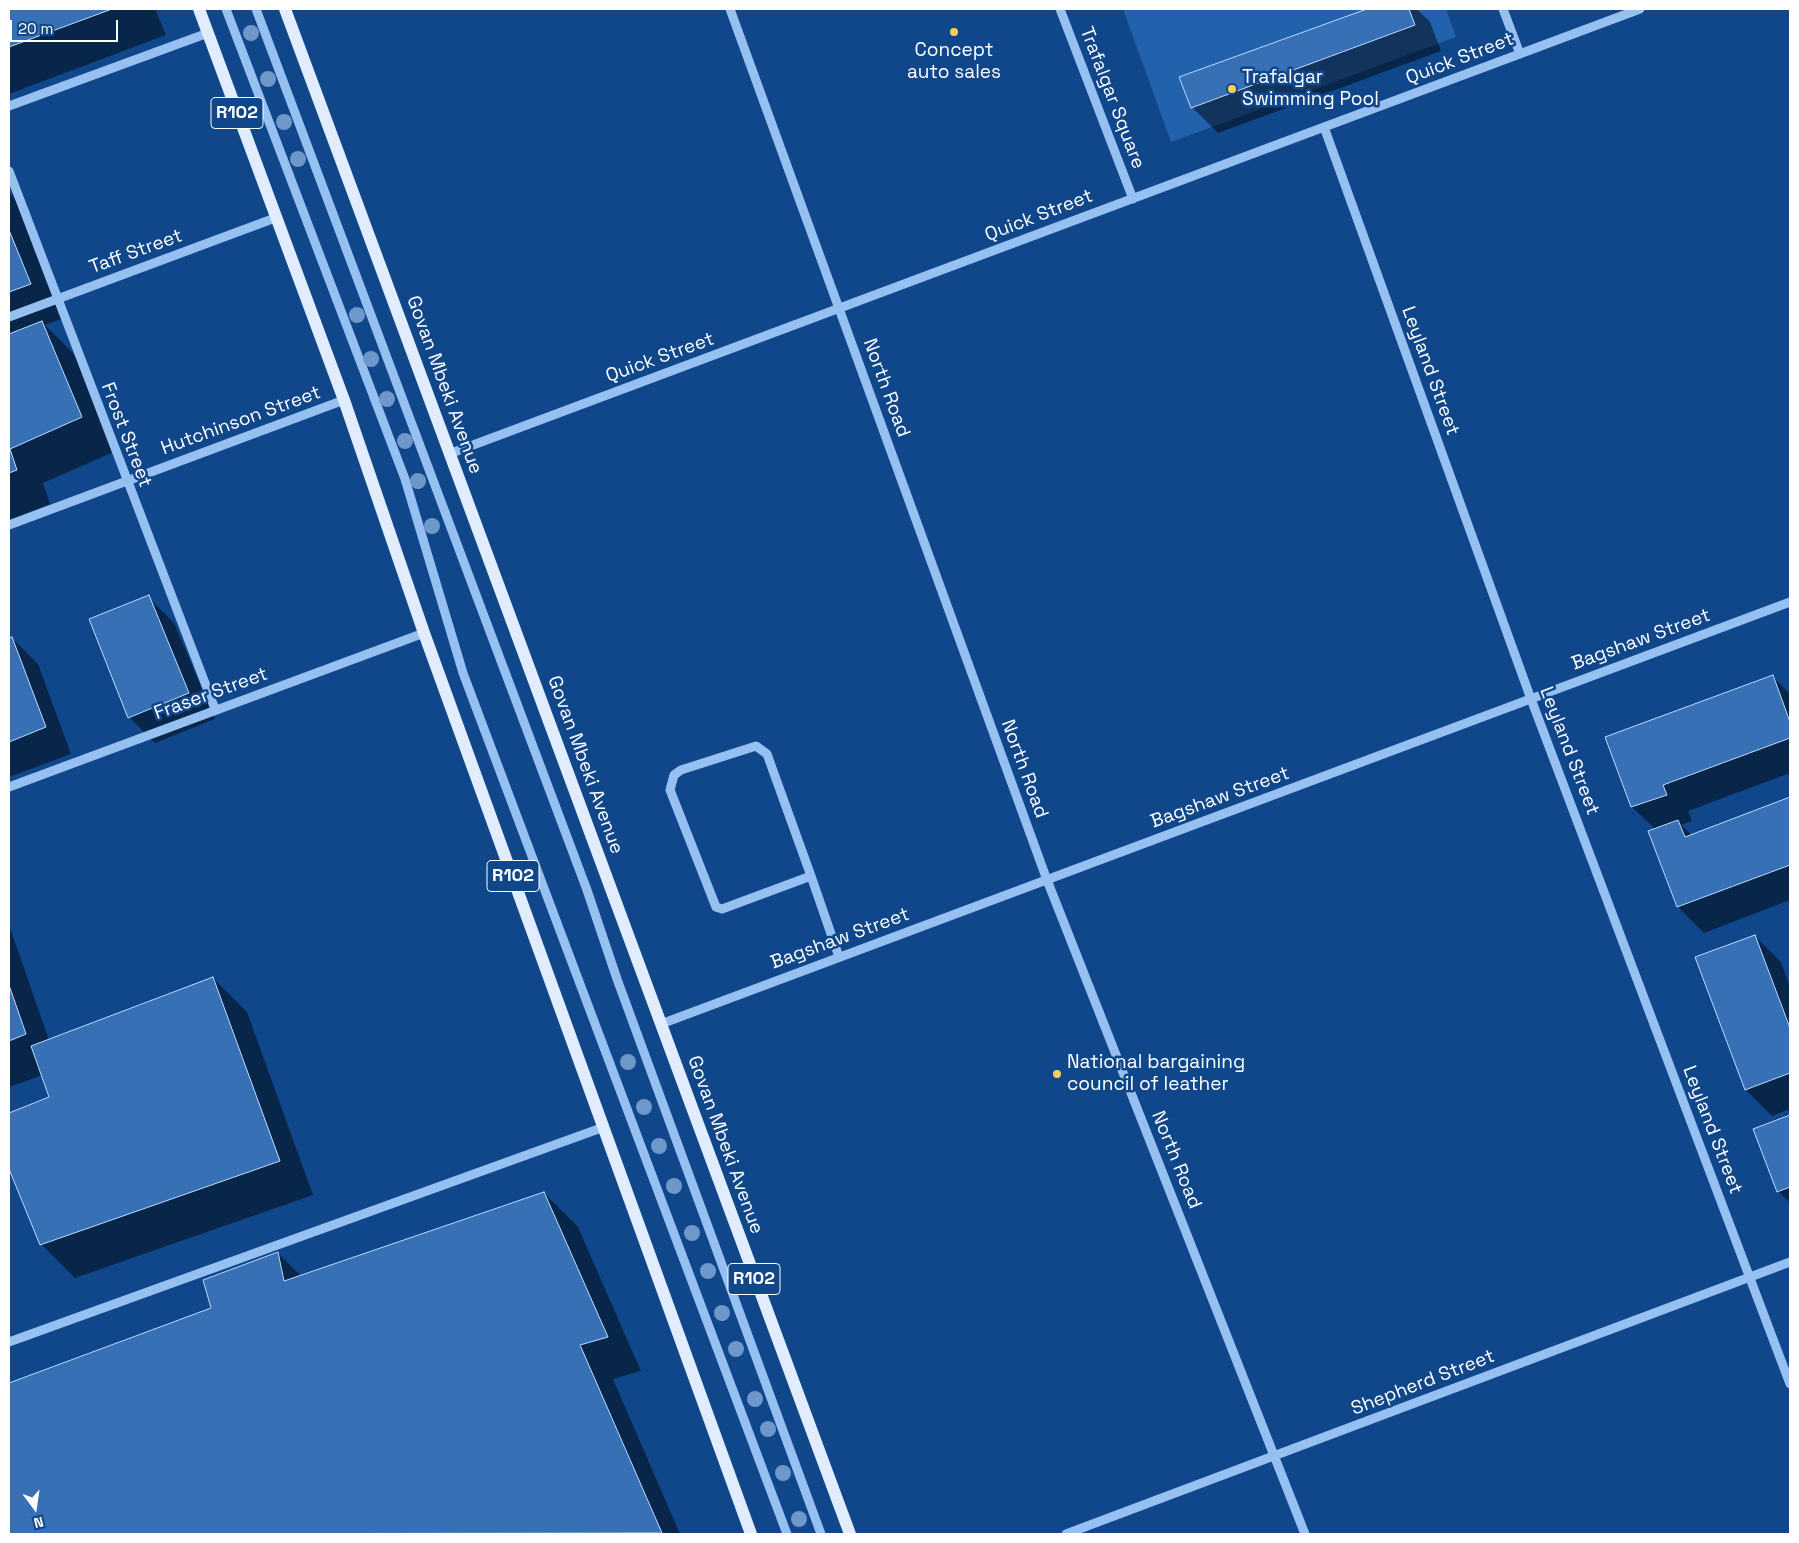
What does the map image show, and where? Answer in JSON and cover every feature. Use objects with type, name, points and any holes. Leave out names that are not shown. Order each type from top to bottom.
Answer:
[{"type":"main road","name":"R102","points":[[198,9],[344,400],[424,633],[751,1534]]},
{"type":"main road","name":"Govan Mbeki Avenue","points":[[285,9],[850,1534]]},
{"type":"street","points":[[226,9],[404,480],[462,673],[787,1534]]},
{"type":"street","points":[[256,9],[580,872],[627,1007],[821,1534]]},
{"type":"street","name":"North Road","points":[[730,9],[1047,880],[1305,1534]]},
{"type":"street","name":"Trafalgar Square","points":[[1060,9],[1133,199]]},
{"type":"street","points":[[1504,9],[1520,54]]},
{"type":"street","name":"Quick Street","points":[[449,454],[1640,9]]},
{"type":"street","points":[[9,106],[208,33]]},
{"type":"street","name":"Leyland Street","points":[[1324,127],[1531,699],[1790,1384]]},
{"type":"street","name":"Frost Street","points":[[9,171],[126,482],[215,709]]},
{"type":"street","name":"Taff Street","points":[[9,317],[275,218]]},
{"type":"street","name":"Hutchinson Street","points":[[9,525],[344,400]]},
{"type":"street","name":"Bagshaw Street","points":[[661,1024],[1790,602]]},
{"type":"street","name":"Fraser Street","points":[[9,786],[424,633]]},
{"type":"street","points":[[811,876],[722,909],[716,907],[670,790],[674,775],[681,770],[750,747],[762,748],[767,754],[811,876],[838,957]]},
{"type":"street","points":[[9,1342],[604,1127]]},
{"type":"street","name":"Shepherd Street","points":[[1066,1534],[1790,1262]]},
{"type":"shaded area","name":"Trafalgar Swimming Pool","points":[[1123,9],[1446,9],[1456,37],[1171,142]]},
{"type":"building","points":[[9,9],[112,9],[9,47]]},
{"type":"building","points":[[1367,9],[1409,9],[1415,25],[1191,108],[1179,77]]},
{"type":"building","points":[[9,230],[31,284],[9,292]]},
{"type":"building","points":[[42,321],[82,417],[10,449],[17,470],[9,473],[9,334]]},
{"type":"building","points":[[149,595],[189,693],[128,718],[89,619]]},
{"type":"building","points":[[12,637],[46,727],[9,742],[9,638]]},
{"type":"building","points":[[1773,675],[1790,722],[1790,738],[1663,785],[1667,795],[1631,807],[1605,737]]},
{"type":"building","points":[[1790,797],[1790,865],[1677,907],[1648,831],[1678,820],[1685,837]]},
{"type":"building","points":[[1755,935],[1790,1028],[1790,1073],[1745,1090],[1695,957]]},
{"type":"building","points":[[213,977],[280,1161],[40,1245],[9,1169],[9,1113],[49,1097],[31,1046]]},
{"type":"building","points":[[9,985],[26,1034],[9,1041]]},
{"type":"building","points":[[1790,1115],[1790,1187],[1777,1192],[1753,1129]]},
{"type":"building","points":[[544,1192],[608,1337],[580,1345],[662,1533],[9,1534],[9,1383],[211,1308],[203,1280],[278,1252],[284,1281]]},
{"type":"place","name":"Concept auto sales","points":[[954,32]]},
{"type":"place","name":"Trafalgar Swimming Pool","points":[[1232,89]]},
{"type":"place","name":"National bargaining council of leather","points":[[1057,1074]]}]
